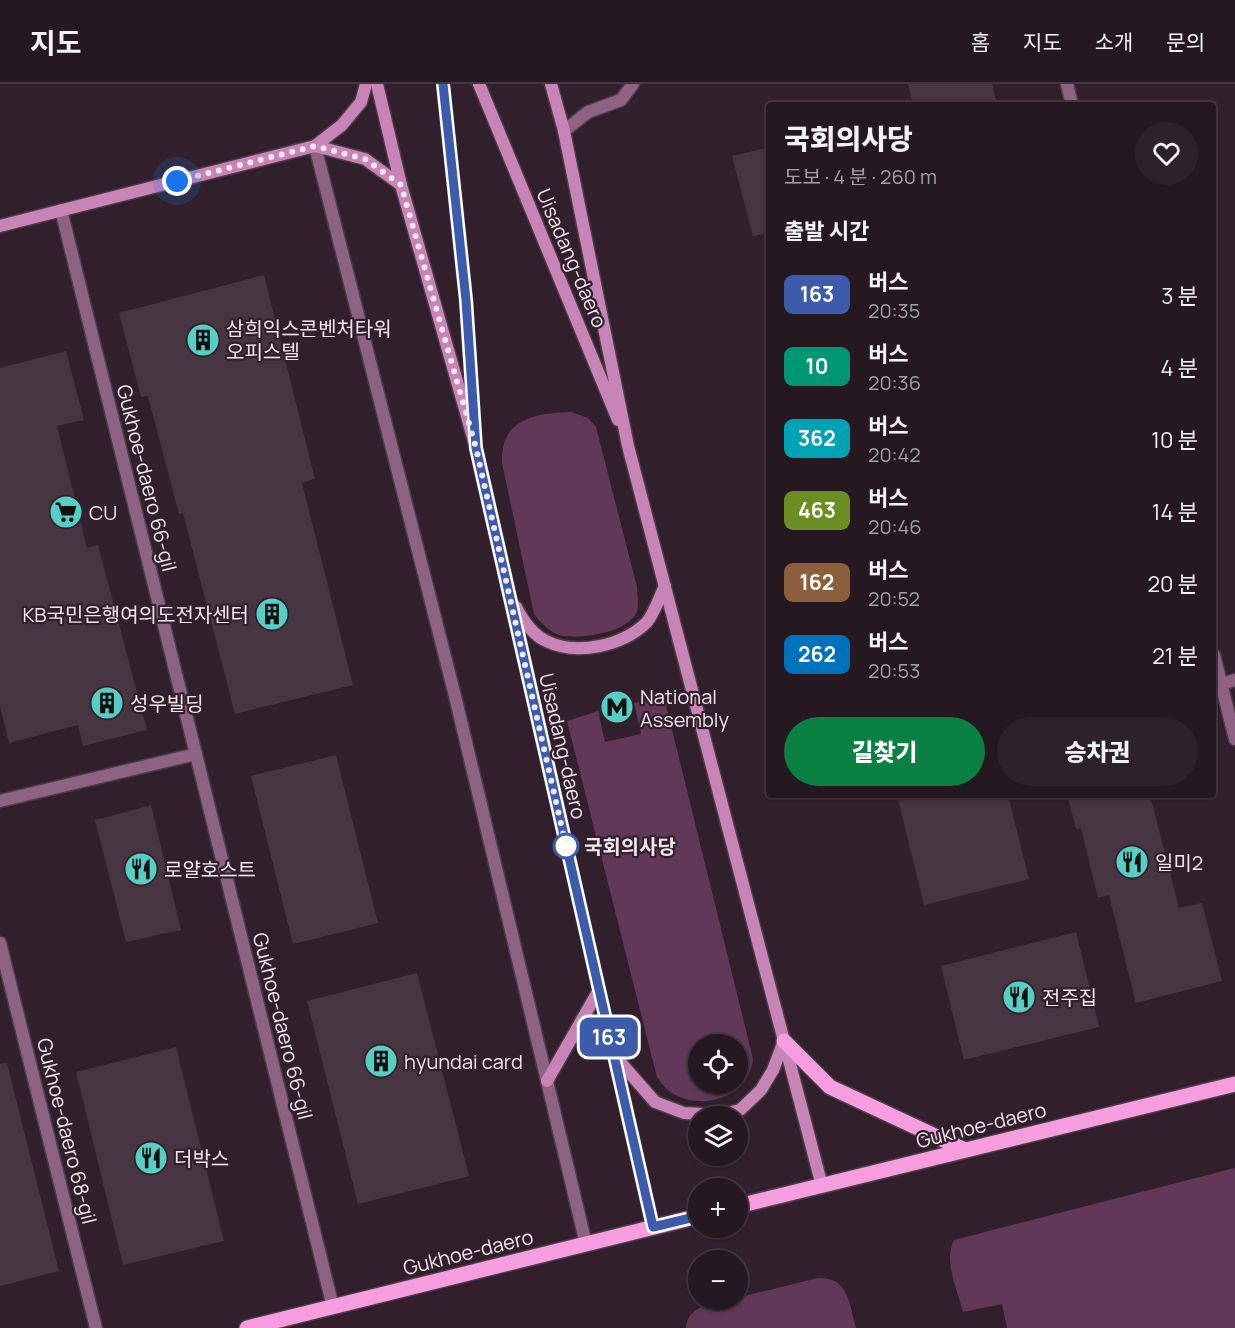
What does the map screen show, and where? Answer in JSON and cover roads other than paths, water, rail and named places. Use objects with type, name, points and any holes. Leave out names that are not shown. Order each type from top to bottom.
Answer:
[{"type":"main road","points":[[0,226],[315,146],[342,125],[361,102],[366,84]]},
{"type":"main road","name":"Uisadang-daero","points":[[376,84],[401,185],[476,448],[653,1227]]},
{"type":"main road","name":"Uisadang-daero","points":[[443,84],[466,300],[476,448]]},
{"type":"main road","name":"Uisadang-daero","points":[[479,84],[628,446]]},
{"type":"main road","name":"Uisadang-daero","points":[[551,84],[564,131],[628,446],[822,1186]]},
{"type":"main road","points":[[315,146],[365,159],[401,185]]},
{"type":"main road","points":[[509,596],[525,624],[546,641],[572,649],[601,646],[629,636],[648,622],[665,586]]},
{"type":"main road","points":[[547,1081],[599,990]]},
{"type":"main road","points":[[613,1054],[655,1102],[684,1113],[721,1115],[740,1110],[761,1090],[773,1070],[784,1041],[830,1087],[965,1150]]},
{"type":"main road","name":"Gukhoe-daero","points":[[748,1204],[1235,1083]]},
{"type":"main road","name":"Gukhoe-daero","points":[[247,1328],[688,1219]]},
{"type":"street","points":[[564,131],[588,112],[621,100],[633,84]]},
{"type":"street","points":[[1067,84],[1071,102]]},
{"type":"street","points":[[315,146],[452,680],[586,1244]]},
{"type":"street","name":"Gukhoe-daero 66-gil","points":[[61,210],[333,1307]]},
{"type":"street","points":[[1216,663],[1235,739]]},
{"type":"street","points":[[1221,684],[1235,680]]},
{"type":"street","points":[[0,801],[196,754]]},
{"type":"street","name":"Gukhoe-daero 68-gil","points":[[0,943],[96,1328]]},
{"type":"place","name":"삼희익스콘벤처타워 오피스텔","points":[[203,340]]},
{"type":"place","name":"CU","points":[[66,512]]},
{"type":"place","name":"KB국민은행여의도전자센터","points":[[272,614]]},
{"type":"place","name":"성우빌딩","points":[[107,703]]},
{"type":"place","name":"National Assembly","points":[[617,707]]},
{"type":"place","name":"국회의사당","points":[[566,846]]},
{"type":"place","name":"일미2","points":[[1132,862]]},
{"type":"place","name":"로얄호스트","points":[[141,869]]},
{"type":"place","name":"전주집","points":[[1019,997]]},
{"type":"place","name":"hyundai card","points":[[381,1061]]},
{"type":"place","name":"더박스","points":[[151,1158]]}]
